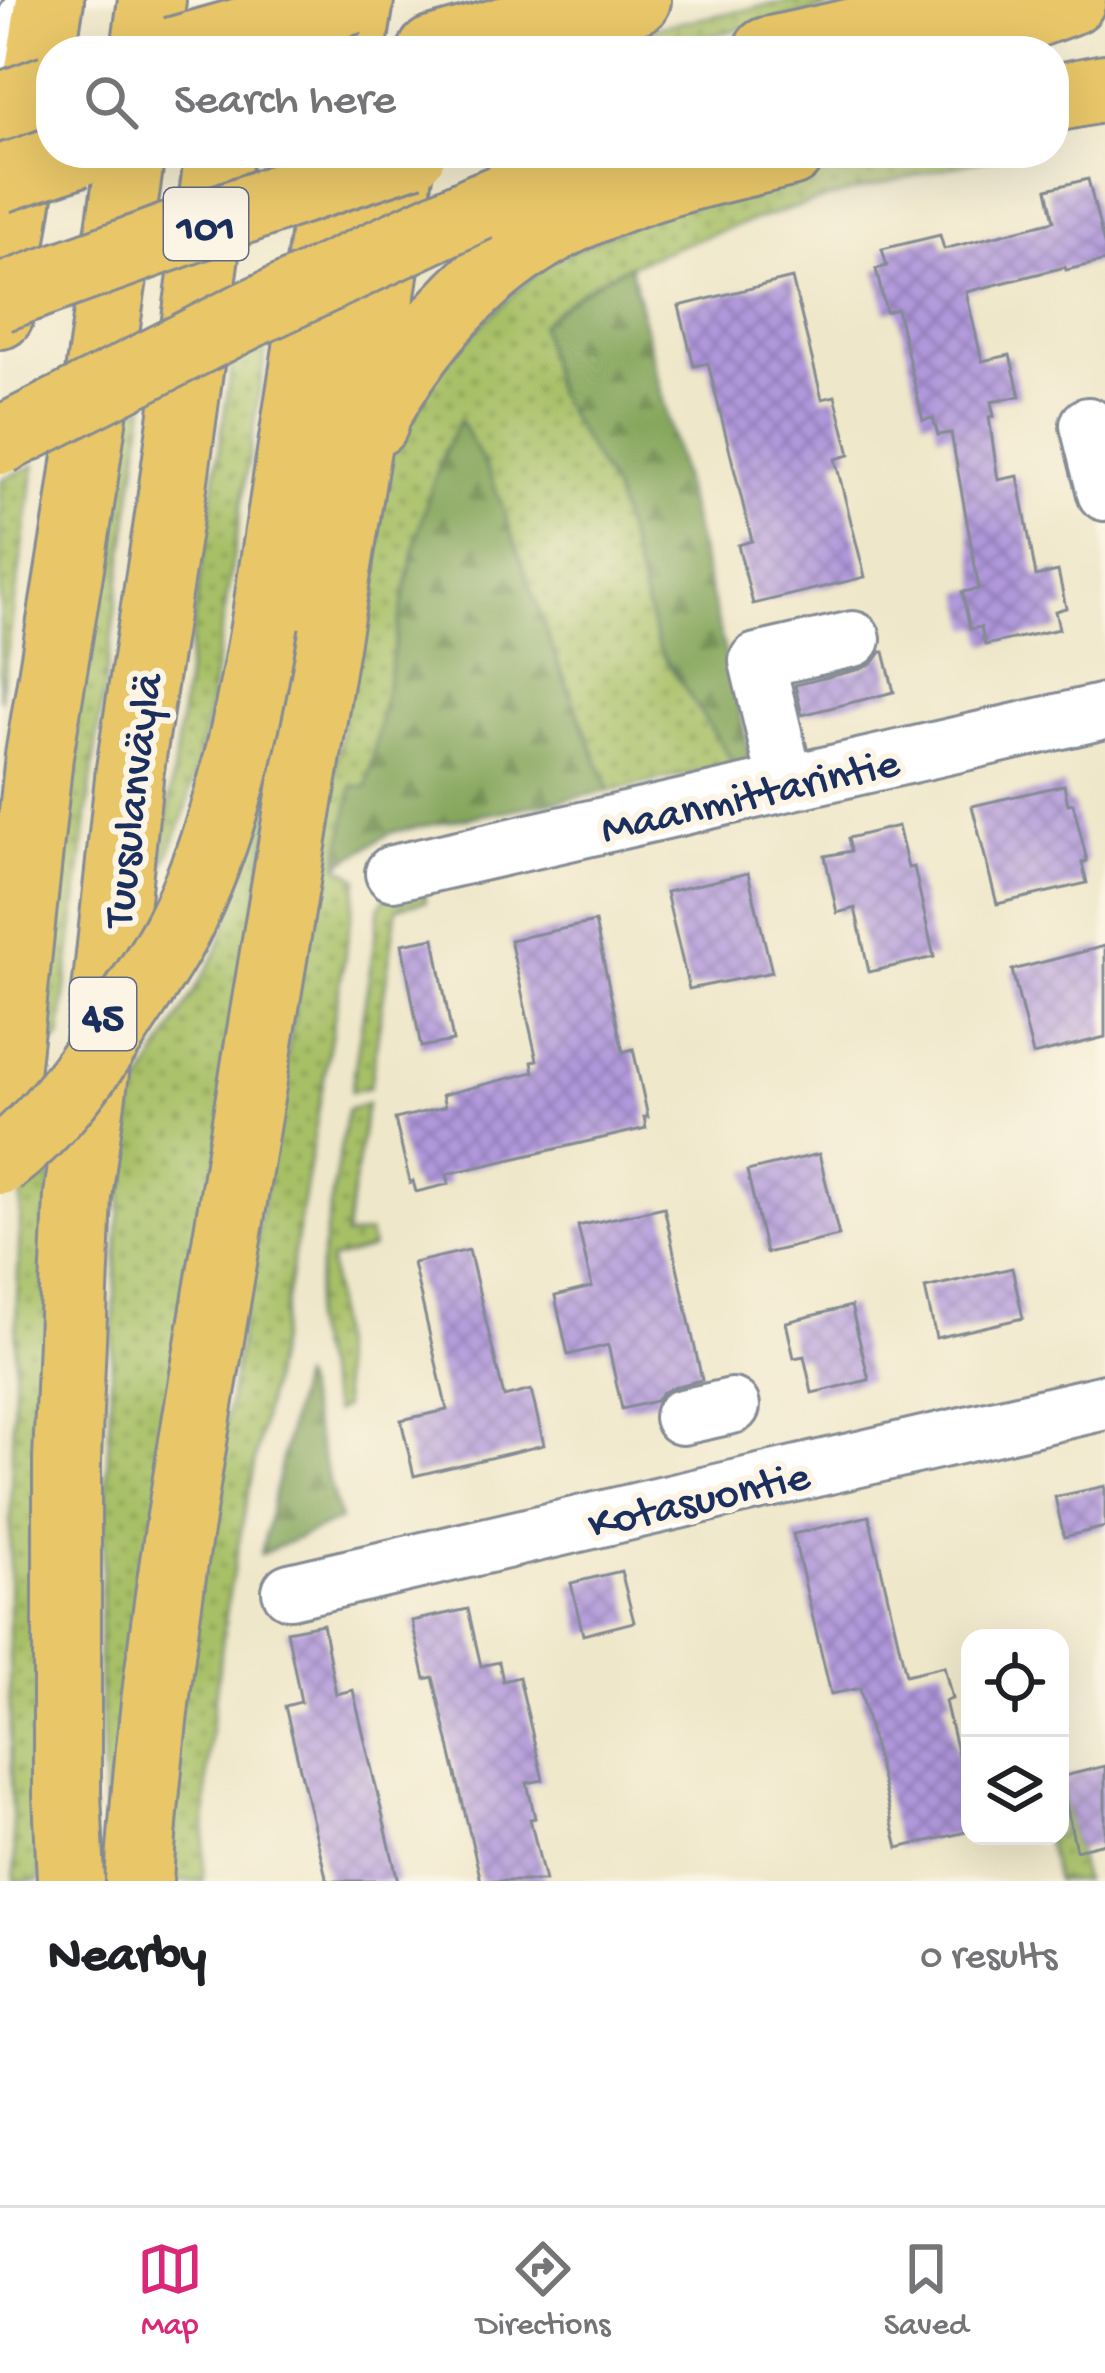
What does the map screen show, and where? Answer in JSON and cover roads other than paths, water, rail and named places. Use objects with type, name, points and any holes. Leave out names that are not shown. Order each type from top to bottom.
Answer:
[{"type":"highway","points":[[44,36],[50,0]]},
{"type":"highway","points":[[147,36],[152,0]]},
{"type":"highway","points":[[235,36],[240,0]]},
{"type":"highway","points":[[226,36],[357,0],[353,36]]},
{"type":"highway","points":[[418,36],[424,0]]},
{"type":"highway","points":[[485,36],[637,0]]},
{"type":"highway","points":[[836,36],[1000,0]]},
{"type":"highway","points":[[973,36],[1072,0]]},
{"type":"highway","points":[[0,315],[36,88]]},
{"type":"highway","points":[[1069,95],[1105,88]]},
{"type":"highway","points":[[0,106],[36,93]]},
{"type":"highway","points":[[0,178],[36,166]]},
{"type":"highway","name":"Tuusulanväylä","points":[[0,1120],[39,756],[128,168]]},
{"type":"highway","name":"Tuusulanväylä","points":[[71,1881],[67,1460],[78,1196],[130,769],[217,168]]},
{"type":"highway","points":[[0,1161],[52,1112],[95,1057],[176,929],[208,857],[245,736],[266,622],[335,168]]},
{"type":"highway","name":"101","points":[[0,298],[367,168]]},
{"type":"highway","points":[[139,1881],[170,1590],[327,643],[400,168]]},
{"type":"highway","points":[[0,441],[250,314],[479,207],[575,168]]},
{"type":"highway","points":[[327,643],[377,414],[406,363],[463,296],[569,221],[657,186],[730,168]]},
{"type":"street","points":[[0,69],[35,0]]},
{"type":"street","points":[[1088,425],[1105,493]]},
{"type":"street","points":[[786,784],[757,661],[853,639]]},
{"type":"street","name":"Maanmittarintie","points":[[394,873],[1105,711]]},
{"type":"street","name":"Kotasuontie","points":[[290,1591],[1105,1402]]}]
